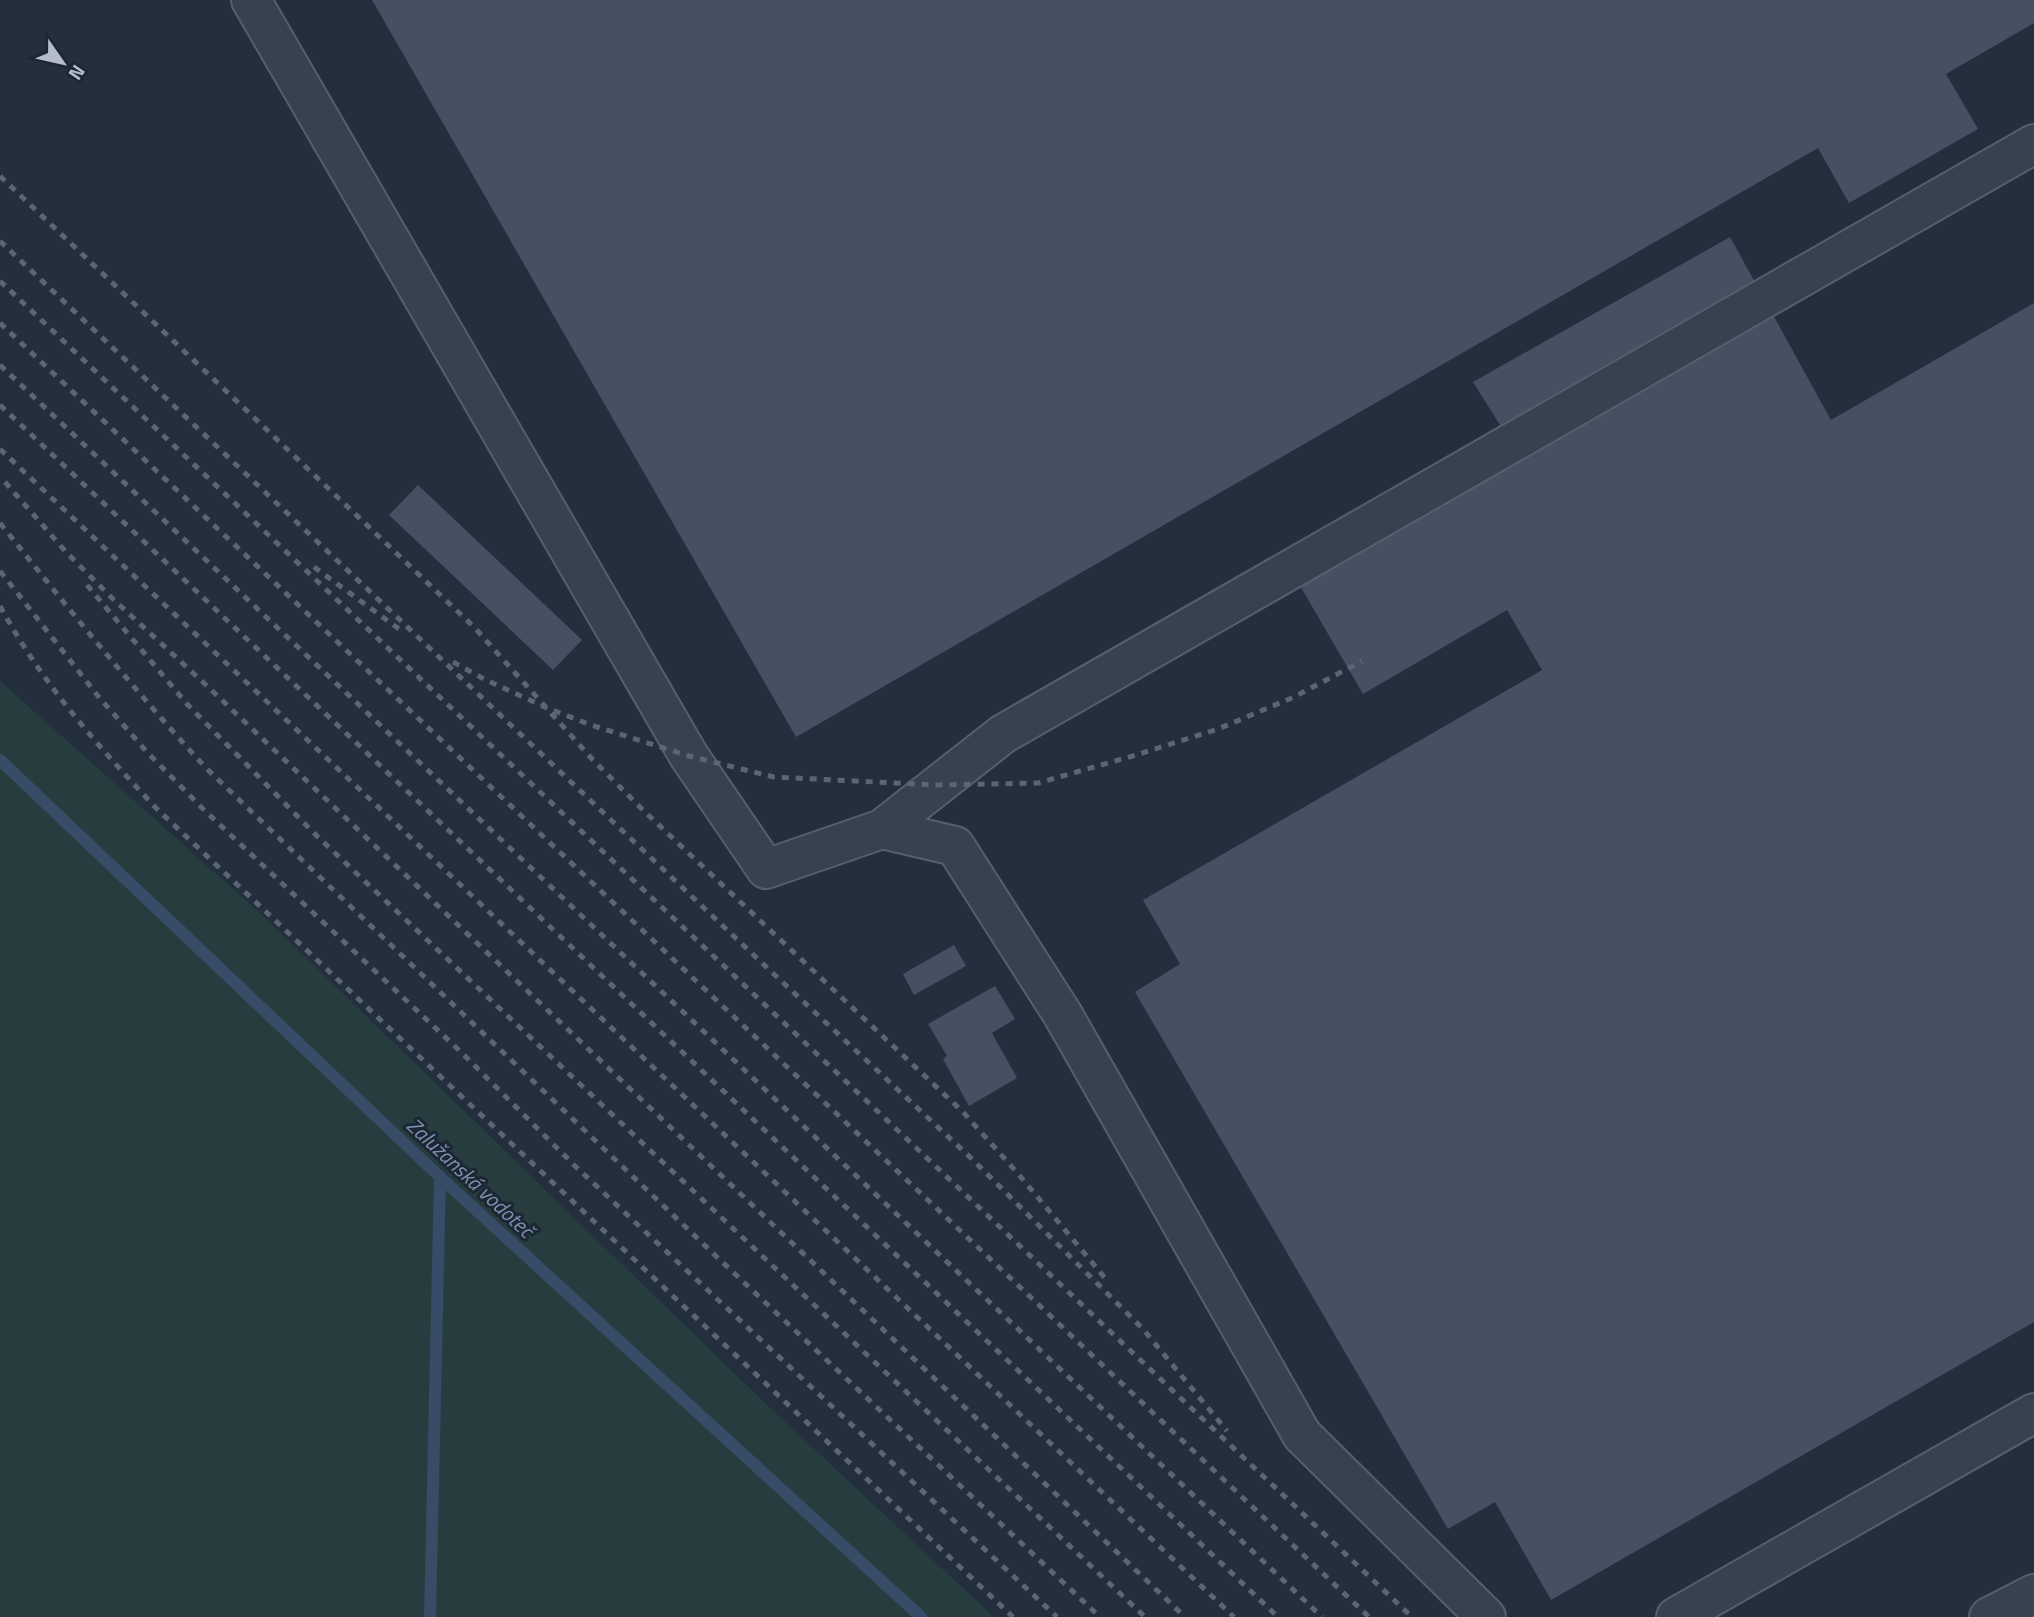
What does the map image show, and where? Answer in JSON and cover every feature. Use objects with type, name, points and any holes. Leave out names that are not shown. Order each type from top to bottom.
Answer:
[{"type":"lane","points":[[251,0],[689,756],[766,869],[881,829],[1003,734],[2034,144]]},
{"type":"lane","points":[[881,829],[955,846],[1063,1015],[1302,1435],[1486,1617]]},
{"type":"lane","points":[[1676,1617],[2034,1413]]},
{"type":"lane","points":[[1989,1617],[2034,1594]]},
{"type":"green space","points":[[0,681],[260,913],[765,1403],[994,1617],[0,1617]]},
{"type":"building","points":[[372,0],[2034,0],[2034,23],[1946,74],[1978,129],[1849,203],[1818,148],[796,737]]},
{"type":"building","points":[[1730,237],[1831,420],[2034,303],[2034,1322],[1551,1600],[1495,1502],[1448,1529],[1135,992],[1180,964],[1143,900],[1542,670],[1507,610],[1363,694],[1281,553],[1500,425],[1473,382]]},
{"type":"building","points":[[418,485],[582,640],[553,670],[389,515]]},
{"type":"building","points":[[954,945],[966,966],[914,995],[903,974]]},
{"type":"building","points":[[995,986],[1015,1019],[992,1033],[1017,1078],[969,1106],[943,1059],[947,1056],[928,1024]]},
{"type":"waterway","name":"Zalužanská vodoteč","points":[[0,760],[440,1177],[921,1617]]},
{"type":"waterway","points":[[430,1617],[440,1177]]},
{"type":"railway","points":[[0,176],[474,627],[593,760],[644,811],[963,1112],[1105,1278]]},
{"type":"railway","points":[[0,241],[971,1158],[1143,1329],[1227,1431]]},
{"type":"railway","points":[[0,281],[1412,1617]]},
{"type":"railway","points":[[0,323],[1369,1617]]},
{"type":"railway","points":[[0,365],[1322,1617]]},
{"type":"railway","points":[[0,405],[1278,1617]]},
{"type":"railway","points":[[0,449],[1234,1617]]},
{"type":"railway","points":[[5,482],[66,552],[113,599],[1185,1617]]},
{"type":"railway","points":[[0,523],[127,679],[207,769],[718,1258],[1100,1617]]},
{"type":"railway","points":[[314,567],[399,629]]},
{"type":"railway","points":[[0,571],[98,696],[147,752],[201,807],[463,1054],[574,1165],[1057,1617]]},
{"type":"railway","points":[[87,585],[187,704],[318,837],[1145,1617]]},
{"type":"railway","points":[[0,606],[33,661],[71,712],[156,808],[1013,1617]]},
{"type":"railway","points":[[453,662],[547,708],[689,756],[774,777],[936,785],[1038,783],[1136,755],[1218,729],[1294,697],[1362,661]]}]
